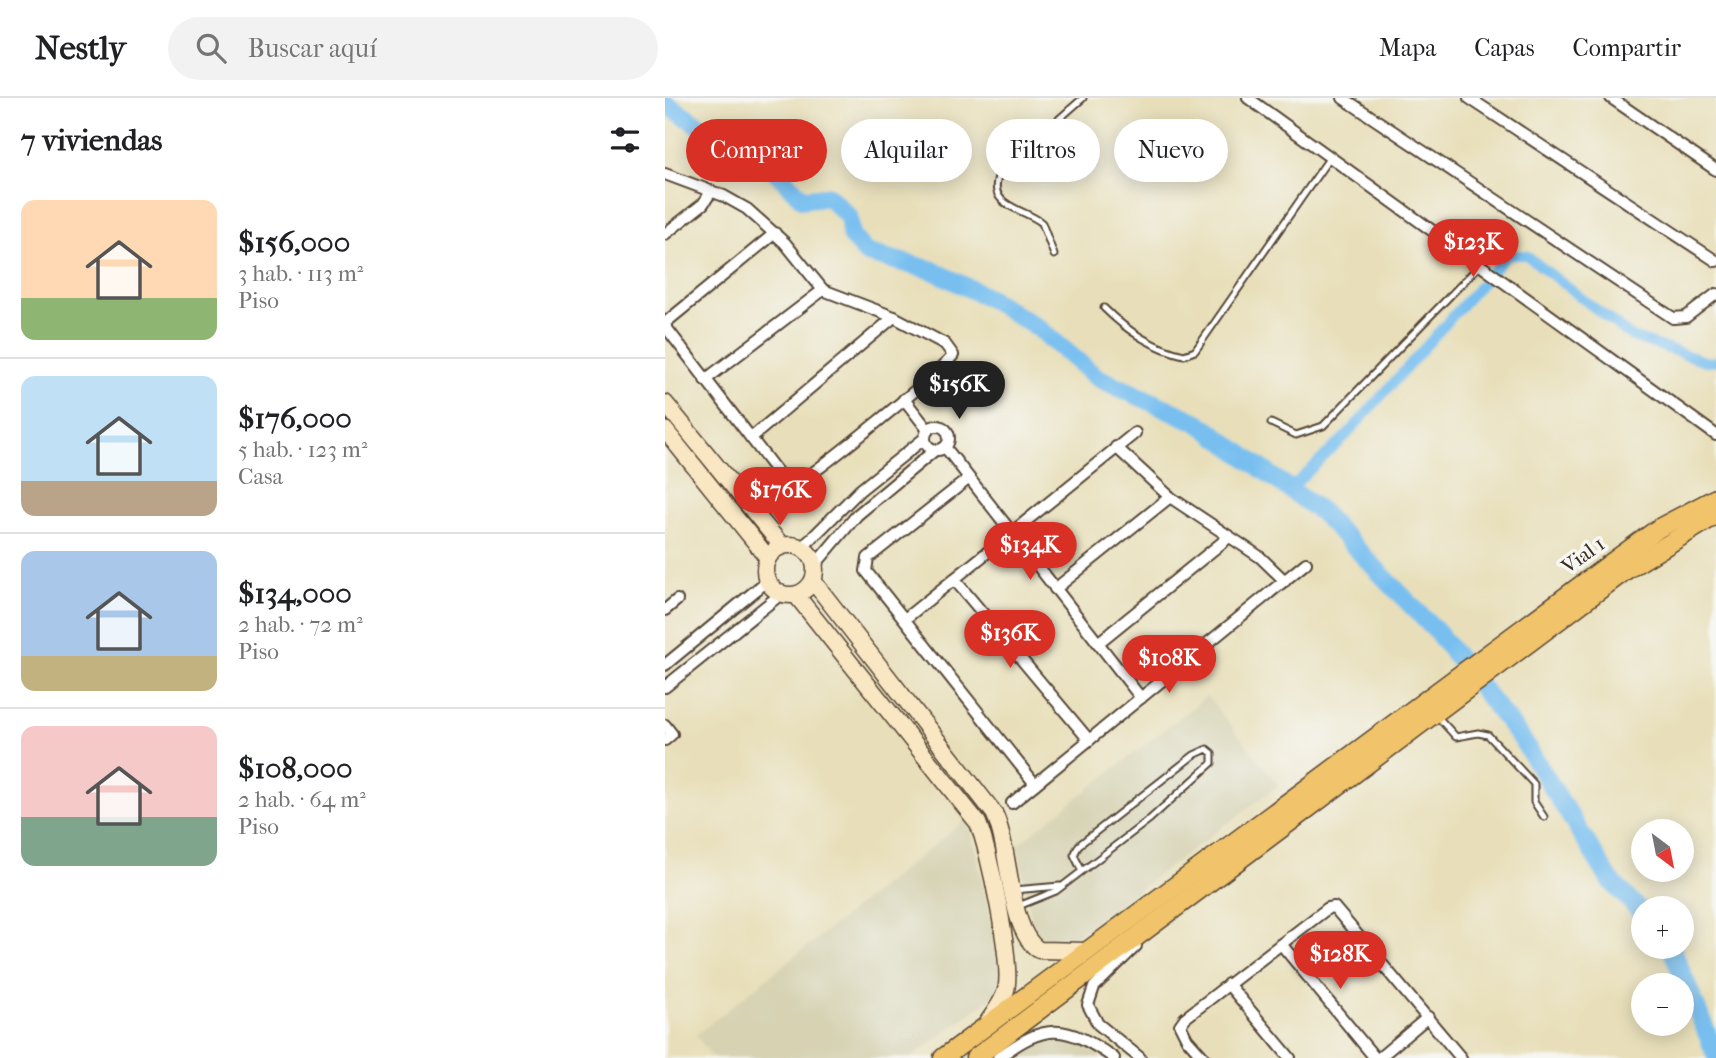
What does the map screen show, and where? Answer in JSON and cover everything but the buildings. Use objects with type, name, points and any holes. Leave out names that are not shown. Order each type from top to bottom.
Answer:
[{"type":"main road","name":"Vial 1","points":[[1487,664],[1659,528],[1716,498]]},
{"type":"main road","name":"Vial 1","points":[[1487,664],[1626,570],[1716,514]]},
{"type":"main road","points":[[943,1058],[1451,679],[1487,664]]},
{"type":"main road","points":[[975,1058],[1460,695],[1487,664]]},
{"type":"street","points":[[1248,98],[1716,435]]},
{"type":"street","points":[[1343,98],[1673,318],[1686,317],[1716,294]]},
{"type":"street","points":[[1469,98],[1716,261]]},
{"type":"street","points":[[1611,98],[1716,170]]},
{"type":"street","points":[[665,174],[747,209],[775,233],[823,290],[894,317],[945,344],[953,355],[904,399],[793,486],[784,481],[665,325],[775,233]]},
{"type":"street","points":[[665,234],[703,204],[711,192]]},
{"type":"street","points":[[705,380],[823,290]]},
{"type":"street","points":[[751,438],[894,317]]},
{"type":"street","points":[[904,399],[927,434],[928,446],[940,448],[968,479],[1141,698]]},
{"type":"street","points":[[665,403],[782,545],[803,547]]},
{"type":"street","points":[[665,687],[814,573],[842,529],[949,439],[944,428],[936,426],[846,503],[803,547]]},
{"type":"street","points":[[665,430],[768,558]]},
{"type":"street","points":[[906,618],[1135,433]]},
{"type":"street","points":[[1116,447],[1170,497],[1260,557],[1285,581]]},
{"type":"street","points":[[890,466],[900,478]]},
{"type":"street","points":[[968,479],[866,562],[867,575],[906,618],[1035,784]]},
{"type":"street","points":[[1055,589],[1170,497]]},
{"type":"street","points":[[1098,643],[1229,537]]},
{"type":"street","points":[[782,545],[768,558],[765,573],[767,581],[789,594],[969,809],[983,836],[1008,981],[1002,1001],[985,1027]]},
{"type":"street","points":[[803,547],[814,573],[993,813],[1004,839],[1021,926],[1032,946],[1050,952],[1087,951]]},
{"type":"street","points":[[1012,803],[1306,563]]},
{"type":"street","points":[[954,579],[1089,740]]},
{"type":"street","points":[[685,671],[670,661],[767,581]]},
{"type":"street","points":[[665,610],[677,600]]},
{"type":"street","points":[[707,631],[717,645]]},
{"type":"street","points":[[665,725],[672,734],[665,740]]},
{"type":"street","points":[[1204,1058],[1187,1039],[1180,1025],[1281,944],[1328,908],[1334,907],[1461,1058]]},
{"type":"street","points":[[1137,1057],[1098,1024],[1088,1005],[1089,996],[1136,946],[1149,928]]},
{"type":"street","points":[[1281,944],[1377,1058],[1428,1017]]},
{"type":"street","points":[[1229,984],[1290,1058]]},
{"type":"street","points":[[998,1058],[1031,1036],[1054,1031],[1084,1038],[1114,1058]]},
{"type":"lane","points":[[1054,255],[1042,223],[1009,208],[998,193],[997,178],[1001,170],[1083,98]]},
{"type":"lane","points":[[1104,308],[1120,324],[1151,343],[1184,355],[1195,351],[1330,157]]},
{"type":"lane","points":[[1271,423],[1296,435],[1314,431],[1330,421],[1480,265]]},
{"type":"lane","points":[[1435,714],[1456,737],[1478,733],[1494,739],[1534,784],[1534,802],[1544,817]]},
{"type":"lane","points":[[993,885],[1016,898],[1049,895],[1063,886],[1150,819],[1207,769],[1212,763],[1212,753],[1207,749],[1194,755],[1079,845],[1074,855],[1081,871]]},
{"type":"lane","points":[[998,913],[1016,898],[1063,886]]},
{"type":"shaded area","points":[[1207,696],[1279,785],[1066,944],[1046,941],[1034,931],[1017,845]]},
{"type":"shaded area","points":[[968,818],[1003,972],[1000,988],[991,998],[911,1058],[713,1058],[696,1035]]},
{"type":"shaded area","points":[[1054,1038],[1078,1043],[1102,1058],[1013,1058],[1034,1043]]},
{"type":"waterway","points":[[665,103],[714,135],[755,150],[803,199],[828,196],[849,217],[851,236],[866,253],[932,270],[987,297],[1038,328],[1096,377],[1199,423],[1321,512],[1437,632],[1523,741],[1610,880],[1631,902]]},
{"type":"waterway","points":[[1290,489],[1346,436],[1507,255],[1526,255],[1632,337],[1708,362],[1716,361]]},
{"type":"waterway","points":[[1676,959],[1716,1055]]}]
